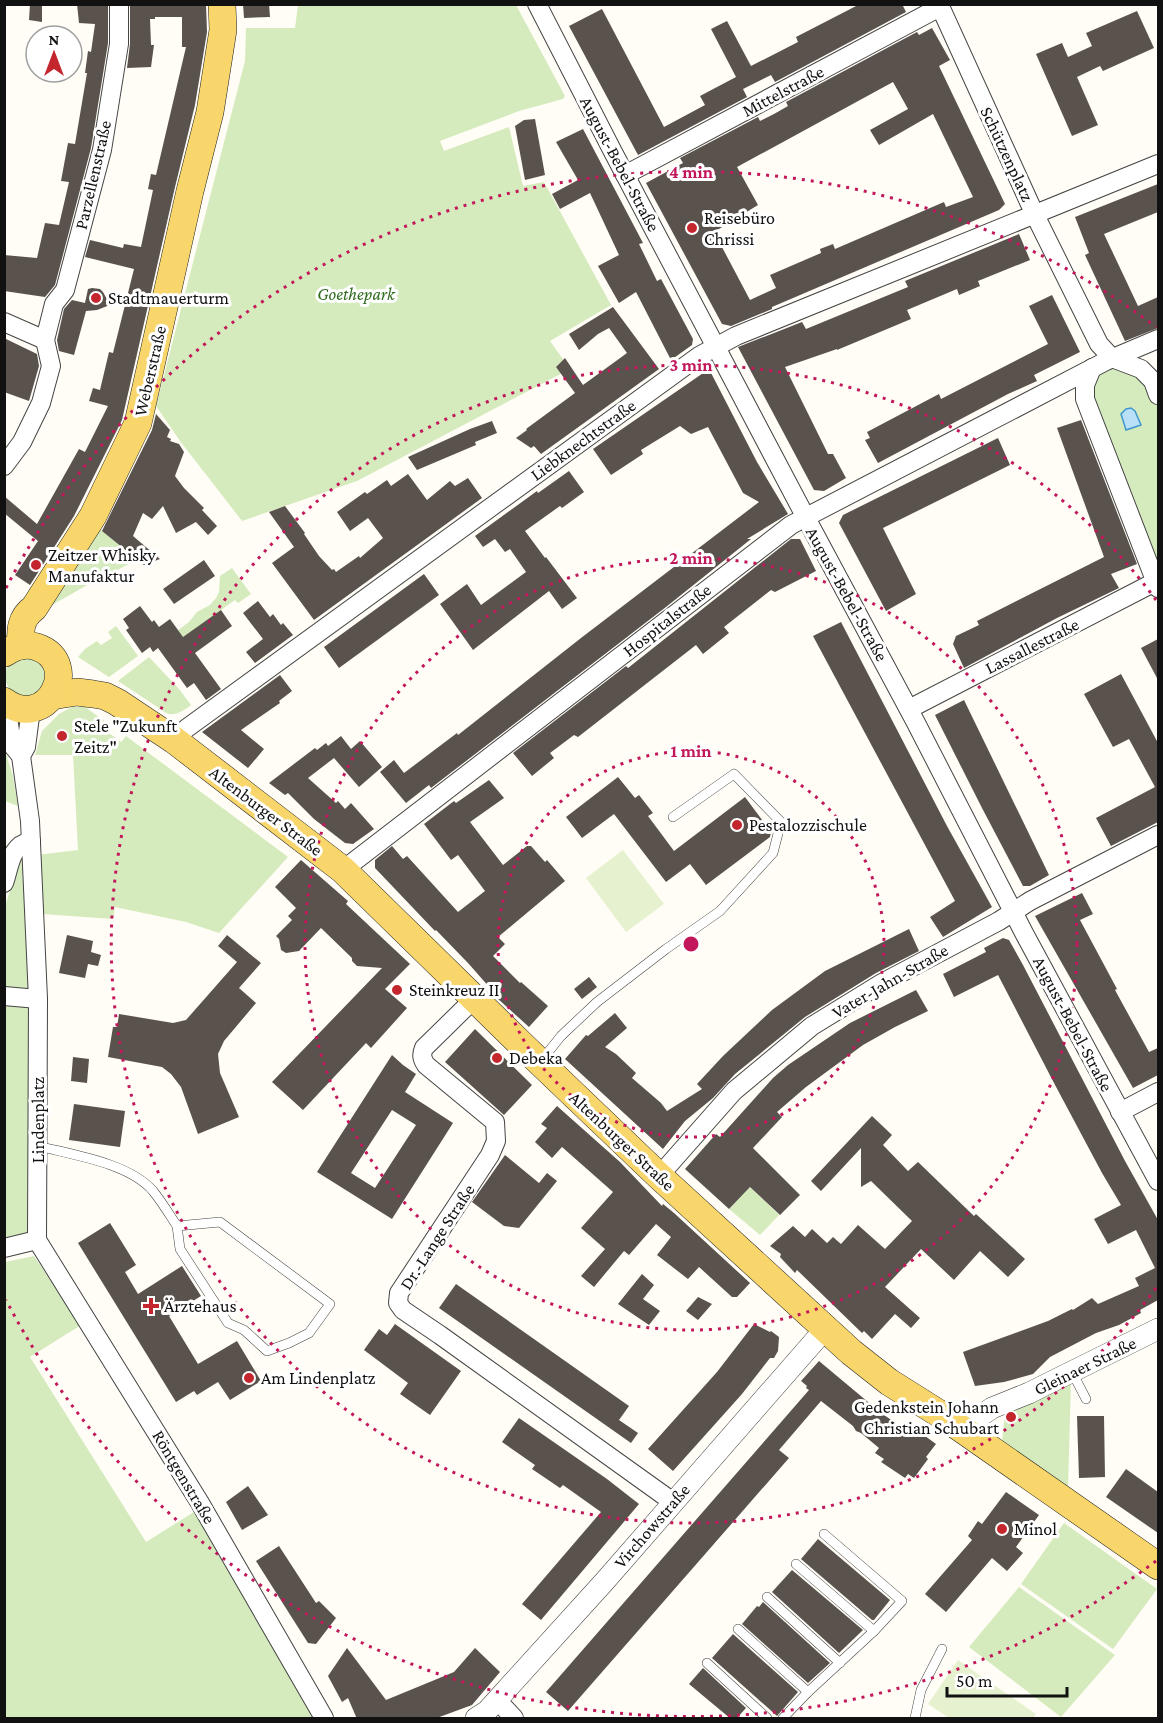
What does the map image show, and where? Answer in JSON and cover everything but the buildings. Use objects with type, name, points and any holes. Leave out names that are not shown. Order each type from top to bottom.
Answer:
[{"type":"main road","name":"Weberstraße","points":[[24,702],[58,682],[23,651],[21,625],[93,516],[138,423],[210,112],[223,30],[222,4]]},
{"type":"main road","name":"Altenburger Straße","points":[[23,651],[75,672],[98,685],[105,696]]},
{"type":"main road","name":"Altenburger Straße","points":[[24,702],[76,692],[105,696],[174,740],[343,870],[658,1176],[825,1329],[889,1382],[968,1433],[1158,1566]]},
{"type":"street","name":"Parzellenstraße","points":[[45,340],[54,304],[65,290],[102,150],[120,44],[119,4]]},
{"type":"street","name":"August-Bebel-Straße","points":[[537,4],[1013,912],[1158,1181]]},
{"type":"street","name":"Mittelstraße","points":[[625,175],[940,6]]},
{"type":"street","name":"Schützenplatz","points":[[940,6],[1035,214],[1158,164]]},
{"type":"street","points":[[1035,214],[1100,344],[1112,358],[1141,369],[1153,381],[1158,395]]},
{"type":"street","name":"Liebknechtstraße","points":[[174,740],[187,728],[680,369],[715,346],[1035,214]]},
{"type":"street","points":[[4,322],[45,340],[51,366],[41,403],[22,442],[4,466]]},
{"type":"street","name":"Hospitalstraße","points":[[343,870],[790,525],[1092,368],[1158,339]]},
{"type":"street","points":[[1092,368],[1085,385],[1085,399],[1157,585]]},
{"type":"street","name":"Lassallestraße","points":[[909,710],[1157,585]]},
{"type":"street","points":[[24,702],[26,747],[21,756],[12,745],[24,702]]},
{"type":"street","name":"Lindenplatz","points":[[21,756],[30,821],[38,999],[37,1240]]},
{"type":"street","name":"Vater-Jahn-Straße","points":[[658,1176],[734,1091],[812,1026],[882,983],[999,921],[1030,901],[1158,835]]},
{"type":"street","points":[[4,883],[12,855],[20,844],[31,841]]},
{"type":"street","points":[[4,996],[38,999]]},
{"type":"street","name":"Dr.-Lange Straße","points":[[474,999],[424,1048],[422,1053],[426,1065],[495,1122],[496,1141],[490,1155],[399,1293],[398,1303],[403,1310],[673,1502]]},
{"type":"street","points":[[1120,1112],[1158,1092]]},
{"type":"street","points":[[4,1248],[37,1240]]},
{"type":"street","name":"Röntgenstraße","points":[[37,1240],[200,1503],[324,1719]]},
{"type":"street","name":"Virchowstraße","points":[[476,1719],[497,1700],[825,1329]]},
{"type":"street","name":"Gleinaer Straße","points":[[968,1433],[985,1412],[1158,1329]]},
{"type":"street","points":[[497,1700],[514,1719]]},
{"type":"lane","points":[[540,1063],[561,1036],[597,1002],[720,911],[773,853],[781,822],[734,774],[673,817]]},
{"type":"lane","points":[[38,1146],[109,1165],[132,1175],[152,1190],[177,1226],[180,1249],[228,1323],[244,1330],[267,1351],[289,1344],[309,1333],[330,1304],[220,1222],[177,1226]]},
{"type":"lane","points":[[1072,1372],[1086,1399]]},
{"type":"lane","points":[[783,1719],[808,1692],[874,1632],[902,1601],[824,1534]]},
{"type":"lane","points":[[796,1564],[874,1632]]},
{"type":"lane","points":[[767,1597],[840,1663]]},
{"type":"lane","points":[[738,1629],[808,1692]]},
{"type":"lane","points":[[915,1719],[921,1690],[942,1649]]},
{"type":"lane","points":[[707,1663],[767,1719]]},
{"type":"green space","name":"Goethepark","points":[[298,5],[516,5],[565,96],[563,99],[519,111],[440,141],[444,151],[509,127],[523,186],[544,182],[611,305],[550,341],[570,369],[357,481],[242,521],[156,406],[245,61],[246,28],[295,28]]},
{"type":"green space","points":[[1112,362],[1149,384],[1158,407],[1158,580],[1090,400],[1095,371]]},
{"type":"green space","points":[[99,528],[137,560],[52,605],[56,591]]},
{"type":"green space","points":[[232,568],[251,594],[238,603],[235,600],[178,641],[173,634],[189,622],[197,612],[210,605],[219,592],[220,576]]},
{"type":"green space","points":[[116,626],[138,656],[109,677],[78,657],[97,641],[101,645],[112,638],[108,632]]},
{"type":"green space","points":[[149,657],[191,705],[175,714],[168,714],[118,681]]},
{"type":"green space","points":[[38,658],[49,676],[33,698],[12,693],[5,676],[12,659]]},
{"type":"green space","points":[[72,707],[85,707],[110,725],[106,731],[121,742],[126,736],[288,857],[219,933],[186,922],[115,907],[113,919],[42,914],[37,855],[78,850],[73,755],[35,755],[42,731],[59,714]]},
{"type":"green space","points":[[4,747],[13,776],[18,806],[5,801]]},
{"type":"green space","points":[[623,850],[664,904],[626,932],[586,878]]},
{"type":"green space","points":[[23,851],[29,992],[5,990],[5,906]]},
{"type":"green space","points":[[4,1001],[30,1003],[28,1233],[5,1238]]},
{"type":"green space","points":[[750,1187],[779,1215],[760,1235],[729,1209]]},
{"type":"green space","points":[[34,1256],[81,1325],[30,1357],[146,1542],[197,1510],[313,1718],[5,1718],[5,1262]]},
{"type":"green space","points":[[1071,1381],[1068,1488],[1002,1442],[1005,1412]]},
{"type":"green space","points":[[1064,1523],[1157,1589],[1113,1649],[1021,1584]]},
{"type":"green space","points":[[1019,1587],[1115,1655],[1061,1717],[969,1647]]},
{"type":"green space","points":[[958,1660],[1036,1714],[1033,1718],[949,1718],[928,1704]]},
{"type":"water","points":[[1131,408],[1135,411],[1141,425],[1126,430],[1121,414]]},
{"type":"place","name":"Reisebüro Chrissi","points":[[692,228]]},
{"type":"place","name":"Stadtmauerturm","points":[[96,298]]},
{"type":"place","name":"Zeitzer Whisky Manufaktur","points":[[36,565]]},
{"type":"place","name":"Stele \"Zukunft Zeitz\"","points":[[62,736]]},
{"type":"place","name":"Pestalozzischule","points":[[737,825]]},
{"type":"place","name":"Steinkreuz II","points":[[397,990]]},
{"type":"place","name":"Debeka","points":[[497,1058]]},
{"type":"place","name":"Ärztehaus","points":[[151,1306]]},
{"type":"place","name":"Am Lindenplatz","points":[[249,1378]]},
{"type":"place","name":"Gedenkstein Johann Christian Schubart","points":[[1011,1417]]},
{"type":"place","name":"Minol","points":[[1002,1529]]}]
